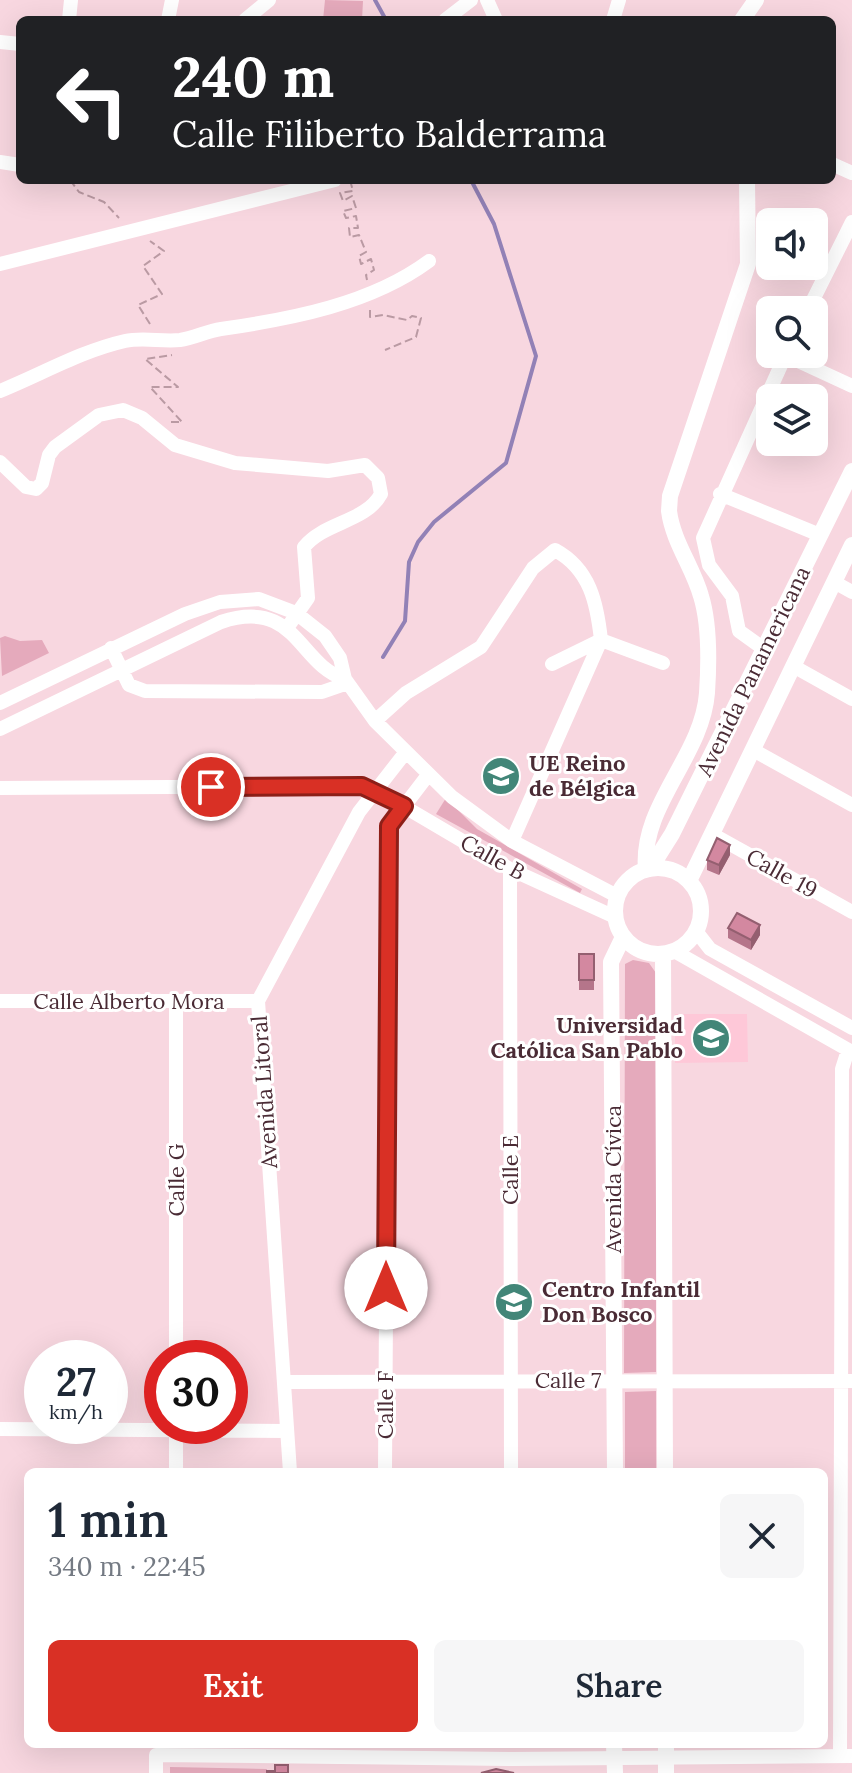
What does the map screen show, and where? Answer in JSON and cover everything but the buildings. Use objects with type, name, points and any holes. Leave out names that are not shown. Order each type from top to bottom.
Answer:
[{"type":"main road","points":[[648,869],[646,837],[698,730],[707,695],[706,621],[702,597],[669,511],[670,496],[748,264],[747,184]]},
{"type":"main road","name":"Avenida Panamericana","points":[[648,869],[672,834],[852,471]]},
{"type":"main road","points":[[689,881],[852,545]]},
{"type":"main road","points":[[667,868],[689,881],[701,908],[696,931],[668,953],[642,952],[623,937],[615,917],[617,896],[630,878],[648,869],[667,868]]},
{"type":"main road","name":"Avenida Cívica","points":[[615,1468],[611,962],[623,937]]},
{"type":"main road","points":[[665,1468],[668,953]]},
{"type":"street","points":[[250,16],[269,0]]},
{"type":"street","points":[[450,16],[471,0]]},
{"type":"street","points":[[0,264],[137,230],[291,185]]},
{"type":"street","points":[[815,296],[852,222]]},
{"type":"street","points":[[0,391],[93,349],[130,340],[181,340],[218,330],[262,324],[372,292],[411,274],[429,261]]},
{"type":"street","points":[[764,649],[739,631],[732,596],[709,565],[703,548],[705,528],[780,368]]},
{"type":"street","points":[[814,368],[852,386]]},
{"type":"street","points":[[0,462],[26,487],[36,489],[42,483],[49,455],[55,447],[99,415],[123,410],[142,418],[175,445],[235,463],[328,471],[365,465],[374,472],[380,485],[376,503],[324,529],[304,547],[308,598],[287,628]]},
{"type":"street","points":[[720,494],[820,535]]},
{"type":"street","points":[[375,721],[406,693],[481,647],[533,568],[555,550],[579,567],[596,604],[601,640],[512,841]]},
{"type":"street","points":[[834,582],[852,592]]},
{"type":"street","points":[[0,703],[111,648],[220,602],[259,599],[296,613],[325,636],[340,658],[346,681]]},
{"type":"street","points":[[0,729],[230,619],[257,618],[287,628],[328,670],[346,681]]},
{"type":"street","points":[[552,664],[601,640],[663,663]]},
{"type":"street","points":[[111,648],[129,685],[145,691],[322,692],[346,681]]},
{"type":"street","points":[[793,666],[852,699]]},
{"type":"street","name":"Calle B","points":[[346,681],[375,721],[428,775],[512,841],[617,896]]},
{"type":"street","points":[[753,750],[852,805]]},
{"type":"street","name":"Avenida Litoral","points":[[290,1468],[258,1001],[351,825],[405,753]]},
{"type":"street","name":"Calle F","points":[[385,1468],[389,826],[428,775]]},
{"type":"street","points":[[0,788],[362,786],[376,790]]},
{"type":"street","name":"Calle B","points":[[376,790],[510,869],[615,917]]},
{"type":"street","name":"Calle 19","points":[[712,834],[852,912]]},
{"type":"street","name":"Calle E","points":[[510,869],[511,1468]]},
{"type":"street","points":[[696,931],[710,949],[852,1028]]},
{"type":"street","points":[[156,1773],[156,1755],[177,1750],[512,1752],[614,1758],[846,1756],[842,1069],[850,1051],[668,953]]},
{"type":"street","name":"Calle Alberto Mora","points":[[0,1001],[258,1001]]},
{"type":"street","name":"Calle G","points":[[176,1001],[176,1340]]},
{"type":"street","name":"Calle 7","points":[[284,1382],[845,1381]]},
{"type":"street","points":[[0,1429],[144,1428]]},
{"type":"street","points":[[248,1430],[287,1431]]},
{"type":"street","points":[[176,1444],[176,1468]]},
{"type":"path","points":[[73,184],[79,192],[104,202],[115,215],[164,251],[143,266],[162,294],[138,305],[159,340],[179,354],[145,359],[178,387],[150,387],[182,422],[142,418]]},
{"type":"path","points":[[351,184],[353,191],[340,193],[343,201],[352,196],[356,208],[343,211],[346,218],[356,216],[358,228],[349,228],[350,237],[359,235],[366,252],[359,256],[361,264],[371,259],[374,270],[366,275],[372,292]]},
{"type":"path","points":[[370,317],[421,318],[416,337],[385,350]]},
{"type":"shaded area","points":[[325,0],[363,1],[362,16],[323,16]]},
{"type":"shaded area","points":[[5,636],[20,641],[42,640],[49,653],[2,676],[0,638]]},
{"type":"shaded area","points":[[446,798],[477,829],[582,889],[580,893],[436,814]]},
{"type":"shaded area","points":[[633,960],[649,963],[656,973],[656,1372],[624,1373],[625,964]]},
{"type":"shaded area","name":"Universidad Católica San Pablo","points":[[675,1014],[747,1014],[748,1062],[675,1063]]},
{"type":"shaded area","points":[[656,1391],[656,1468],[625,1468],[625,1392]]},
{"type":"shaded area","points":[[170,1767],[267,1769],[266,1773],[170,1773]]},
{"type":"waterway","points":[[375,0],[384,16]]},
{"type":"waterway","points":[[383,657],[405,621],[409,562],[418,542],[434,522],[506,463],[536,356],[494,224],[473,184]]},
{"type":"place","name":"UE Reino de Bélgica","points":[[501,776]]},
{"type":"place","name":"Universidad Católica San Pablo","points":[[711,1038]]},
{"type":"place","name":"Centro Infantil Don Bosco","points":[[514,1302]]},
{"type":"route","points":[[211,787],[362,786],[376,790],[404,806],[389,826],[386,1288]]}]
